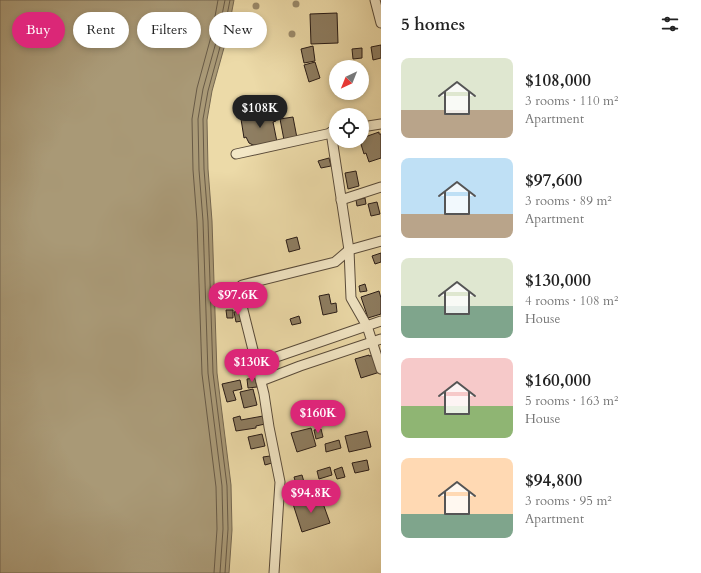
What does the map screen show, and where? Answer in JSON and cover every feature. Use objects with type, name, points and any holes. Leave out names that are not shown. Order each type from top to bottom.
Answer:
[{"type":"street","points":[[375,0],[381,23]]},
{"type":"street","points":[[369,126],[381,124]]},
{"type":"street","points":[[236,154],[329,133]]},
{"type":"street","points":[[336,148],[348,250],[351,298],[376,340],[381,369]]},
{"type":"street","points":[[341,200],[381,187]]},
{"type":"street","points":[[274,573],[280,482],[261,381],[238,290],[239,287],[335,262],[348,250],[381,241]]},
{"type":"street","points":[[256,364],[381,321]]},
{"type":"street","points":[[261,381],[376,340]]},
{"type":"street","points":[[295,351],[300,366]]},
{"type":"water","points":[[0,0],[234,0],[232,12],[209,12],[209,48],[224,48],[212,91],[207,120],[217,373],[231,485],[232,530],[229,573],[0,573]]},
{"type":"building","points":[[337,13],[338,43],[311,44],[310,14]]},
{"type":"building","points":[[381,45],[381,58],[373,60],[371,47]]},
{"type":"building","points":[[313,46],[315,61],[304,63],[301,49]]},
{"type":"building","points":[[362,48],[362,58],[353,59],[352,49]]},
{"type":"building","points":[[315,62],[320,78],[309,82],[304,65]]},
{"type":"building","points":[[274,112],[276,121],[273,122],[277,142],[259,145],[249,143],[246,137],[244,138],[241,119]]},
{"type":"building","points":[[293,117],[297,138],[284,140],[280,119]]},
{"type":"building","points":[[379,132],[379,134],[381,134],[381,158],[369,162],[366,153],[364,154],[362,148],[369,148],[369,136]]},
{"type":"building","points":[[329,158],[331,166],[321,168],[318,161]]},
{"type":"building","points":[[356,171],[359,186],[348,189],[345,173]]},
{"type":"building","points":[[365,198],[366,204],[357,206],[356,200]]},
{"type":"building","points":[[377,202],[380,214],[371,216],[368,204]]},
{"type":"building","points":[[297,237],[300,249],[289,252],[286,240]]},
{"type":"building","points":[[381,253],[381,262],[375,264],[372,256]]},
{"type":"building","points":[[365,284],[367,291],[360,292],[359,286]]},
{"type":"building","points":[[379,291],[381,298],[381,314],[368,318],[361,297]]},
{"type":"building","points":[[329,294],[331,304],[336,303],[337,312],[323,315],[319,296]]},
{"type":"building","points":[[226,310],[233,310],[233,318],[227,318]]},
{"type":"building","points":[[241,311],[242,321],[236,322],[234,312]]},
{"type":"building","points":[[299,316],[301,323],[292,325],[290,319]]},
{"type":"building","points":[[375,355],[380,372],[361,378],[355,359]]},
{"type":"building","points":[[255,378],[257,387],[248,388],[247,379]]},
{"type":"building","points":[[240,380],[242,389],[233,391],[236,400],[227,402],[222,384]]},
{"type":"building","points":[[253,389],[257,405],[244,408],[240,392]]},
{"type":"building","points":[[240,416],[241,420],[263,416],[265,424],[256,426],[256,428],[236,431],[233,418]]},
{"type":"building","points":[[311,428],[316,446],[297,452],[291,433]]},
{"type":"building","points":[[321,429],[323,437],[316,439],[314,430]]},
{"type":"building","points":[[367,431],[371,447],[349,452],[345,436]]},
{"type":"building","points":[[262,434],[265,446],[251,449],[248,437]]},
{"type":"building","points":[[339,440],[341,448],[326,452],[325,444]]},
{"type":"building","points":[[270,456],[272,463],[265,465],[263,457]]},
{"type":"building","points":[[367,460],[369,470],[355,473],[352,463]]},
{"type":"building","points":[[330,467],[332,475],[319,479],[317,471]]},
{"type":"building","points":[[342,467],[345,477],[337,479],[334,470]]},
{"type":"building","points":[[302,475],[304,482],[296,484],[294,477]]},
{"type":"building","points":[[320,495],[330,523],[302,532],[293,504]]}]
